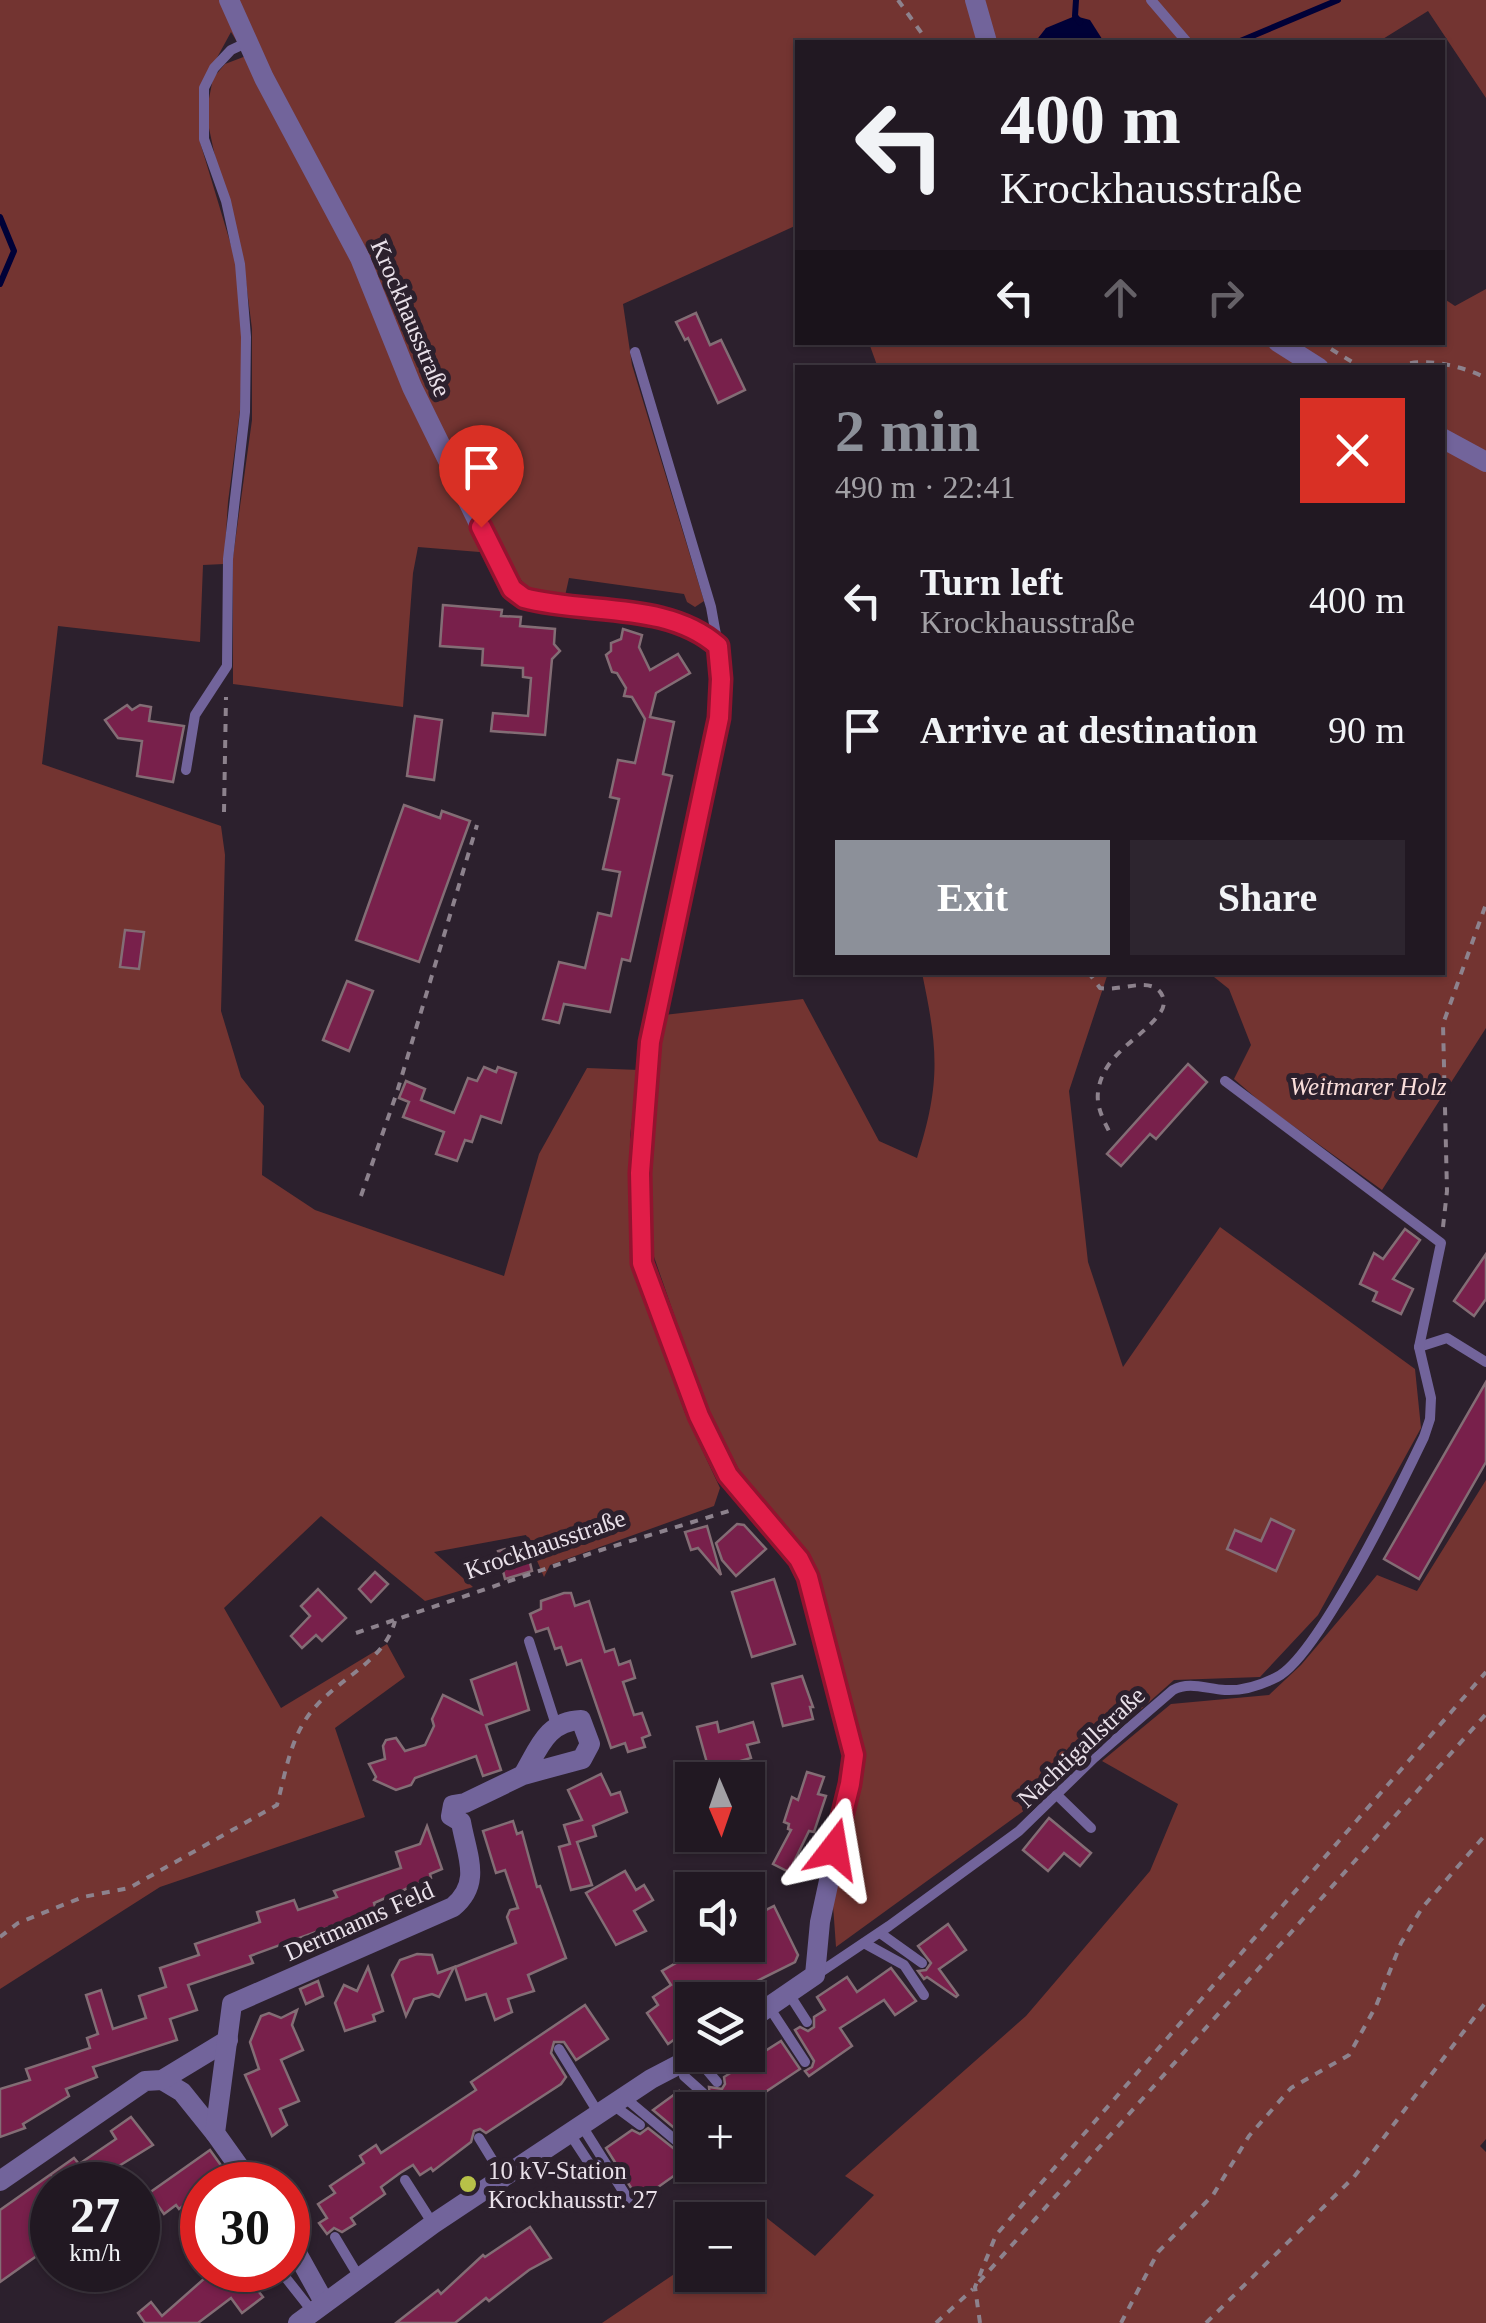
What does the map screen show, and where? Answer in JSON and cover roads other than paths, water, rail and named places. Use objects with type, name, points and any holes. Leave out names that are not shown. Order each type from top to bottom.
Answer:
[{"type":"street","name":"Krockhausstraße","points":[[229,0],[305,158],[360,258],[412,388],[512,589],[537,601],[650,616],[687,625],[718,646]]},
{"type":"street","points":[[975,0],[986,40]]},
{"type":"street","points":[[1283,345],[1314,365]]},
{"type":"street","points":[[1445,440],[1486,462]]},
{"type":"street","points":[[718,646],[719,718],[650,1042],[640,1173],[642,1263],[699,1416],[728,1475],[790,1547],[808,1577],[854,1755],[820,1922],[815,1975],[765,2009]]},
{"type":"street","name":"Dertmanns Feld","points":[[215,2133],[232,2004],[453,1908],[468,1894],[471,1880],[463,1812],[523,1774],[582,1759],[590,1744],[581,1720],[556,1724]]},
{"type":"street","points":[[523,1774],[551,1726],[556,1724]]},
{"type":"street","points":[[0,2182],[145,2081],[162,2080],[228,2040]]},
{"type":"street","points":[[308,2316],[433,2224],[675,2067]]},
{"type":"street","points":[[162,2080],[182,2092],[236,2162]]},
{"type":"lane","points":[[1151,0],[1185,40]]},
{"type":"lane","points":[[186,770],[195,715],[226,666],[228,559],[245,412],[246,337],[240,264],[226,201],[204,139],[204,88],[214,68],[231,50],[248,42]]},
{"type":"lane","points":[[636,352],[712,607],[718,646]]},
{"type":"lane","name":"Nachtigallstraße","points":[[815,1975],[1019,1831],[1173,1690],[1184,1684],[1230,1690],[1259,1685],[1298,1662],[1324,1624],[1424,1438],[1431,1398],[1419,1346],[1441,1242],[1225,1081]]},
{"type":"lane","points":[[1419,1346],[1447,1338],[1486,1362]]},
{"type":"lane","points":[[529,1640],[556,1724]]},
{"type":"lane","points":[[1057,1794],[1091,1828]]},
{"type":"lane","points":[[880,1932],[922,1963]]},
{"type":"lane","points":[[864,1943],[904,1965],[924,1994]]},
{"type":"lane","points":[[788,1993],[807,2022]]},
{"type":"lane","points":[[769,2006],[805,2062]]},
{"type":"lane","points":[[558,2049],[597,2115],[628,2199]]},
{"type":"lane","points":[[686,2072],[684,2076],[703,2092]]},
{"type":"lane","points":[[706,2072],[717,2082]]},
{"type":"lane","points":[[597,2115],[640,2125]]},
{"type":"lane","points":[[597,2115],[675,2147]]},
{"type":"lane","points":[[591,2166],[597,2115]]},
{"type":"lane","points":[[479,2138],[503,2177]]},
{"type":"lane","points":[[405,2180],[433,2224]]},
{"type":"lane","points":[[335,2237],[359,2278]]},
{"type":"lane","points":[[294,2292],[308,2316]]},
{"type":"waterway","points":[[1076,0],[1075,16],[1080,22]]},
{"type":"waterway","points":[[1243,40],[1338,0]]},
{"type":"waterway","points":[[0,217],[14,251],[0,284]]},
{"type":"place","name":"10 kV-Station Krockhausstr. 27","points":[[468,2184]]},
{"type":"park label","name":"Weitmarer Holz","points":[[1368,1086]]}]
